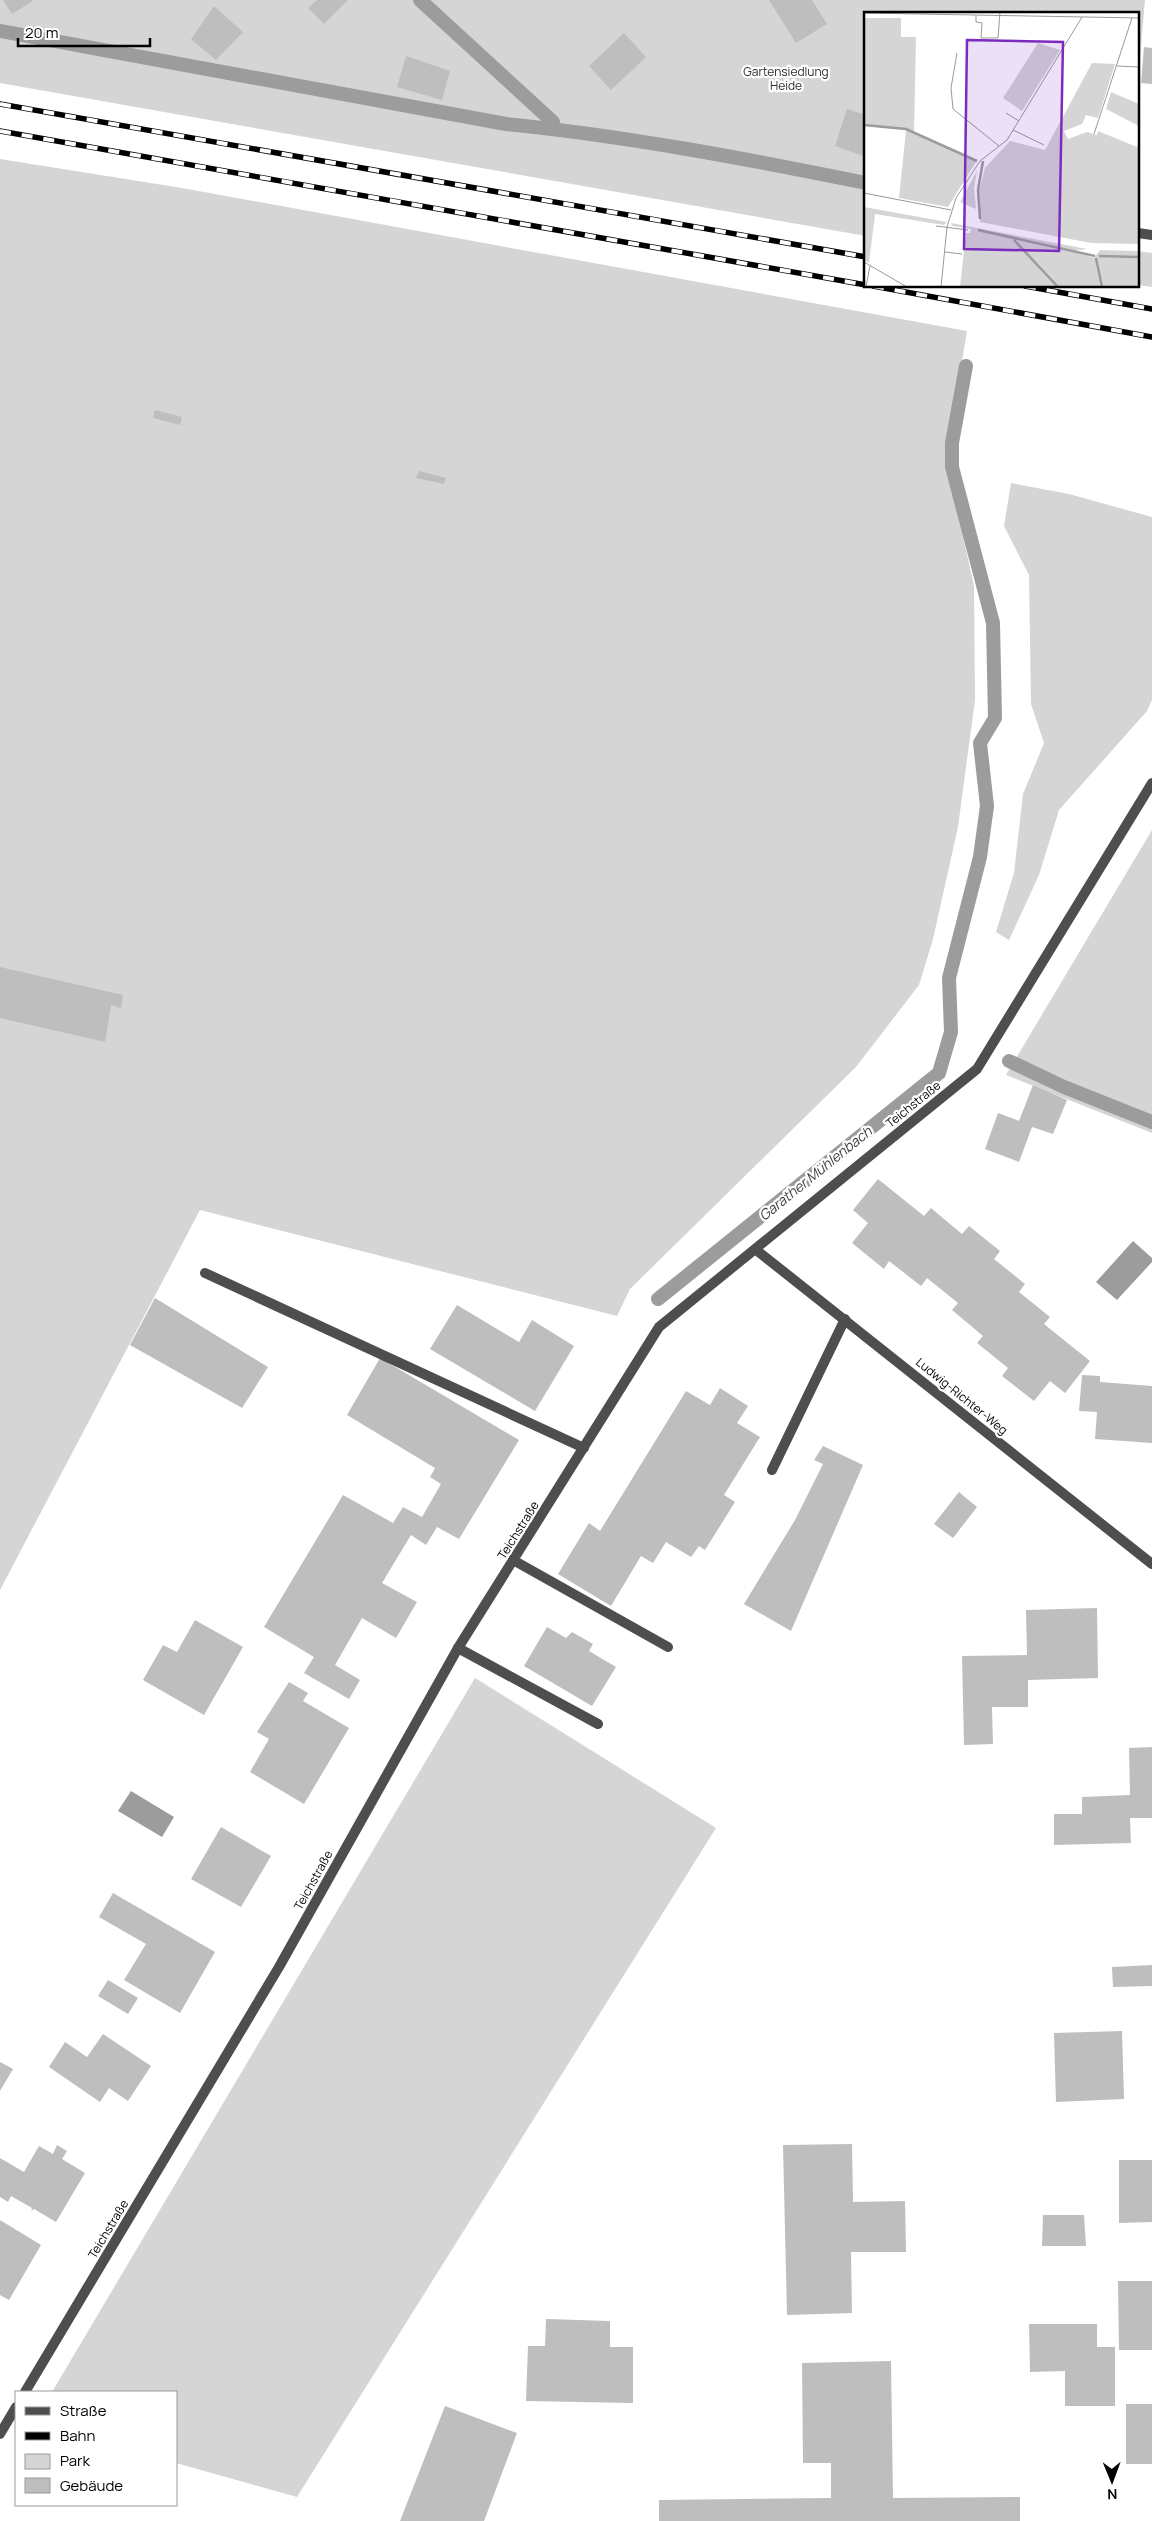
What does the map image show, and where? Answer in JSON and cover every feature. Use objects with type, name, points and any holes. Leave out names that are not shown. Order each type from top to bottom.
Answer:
[{"type":"street","name":"Teichstraße","points":[[26,2391],[279,1967],[458,1648],[659,1327],[977,1069],[1152,783]]},
{"type":"street","name":"Ludwig-Richter-Weg","points":[[755,1249],[1152,1564]]},
{"type":"street","points":[[205,1273],[584,1448]]},
{"type":"street","points":[[772,1470],[845,1319]]},
{"type":"street","points":[[513,1560],[668,1647]]},
{"type":"street","points":[[458,1648],[598,1724]]},
{"type":"street","points":[[0,2434],[15,2409]]},
{"type":"green space","name":"Gartensiedlung Heide","points":[[0,0],[1145,0],[1140,59],[1140,12],[864,12],[864,236],[0,83]]},
{"type":"green space","points":[[0,159],[182,188],[967,331],[946,459],[974,586],[975,700],[958,827],[933,939],[919,985],[856,1067],[630,1289],[617,1316],[200,1210],[0,1590]]},
{"type":"green space","points":[[1140,251],[1152,253],[1152,287],[1140,285]]},
{"type":"green space","points":[[1011,483],[1069,494],[1152,517],[1152,700],[1147,711],[1059,810],[1039,875],[1009,940],[996,932],[1014,873],[1023,794],[1044,743],[1031,704],[1029,575],[1004,526]]},
{"type":"green space","points":[[1152,830],[1152,1133],[1006,1075]]},
{"type":"green space","points":[[475,1678],[716,1828],[297,2497],[178,2464],[178,2391],[53,2391]]},
{"type":"shaded area","points":[[1133,1241],[1152,1258],[1152,1262],[1117,1300],[1096,1282]]},
{"type":"shaded area","points":[[131,1791],[174,1817],[162,1837],[118,1811]]},
{"type":"building","points":[[3,0],[32,0],[33,1],[12,14]]},
{"type":"building","points":[[317,0],[348,0],[324,24],[308,8]]},
{"type":"building","points":[[769,0],[812,0],[827,24],[796,43]]},
{"type":"building","points":[[214,6],[243,32],[216,60],[191,39]]},
{"type":"building","points":[[624,33],[646,57],[611,90],[589,66]]},
{"type":"building","points":[[1144,47],[1152,48],[1152,84],[1141,83]]},
{"type":"building","points":[[406,56],[450,71],[442,100],[397,87]]},
{"type":"building","points":[[847,109],[864,114],[864,156],[835,146]]},
{"type":"building","points":[[155,410],[182,417],[180,425],[153,418]]},
{"type":"building","points":[[419,471],[446,478],[444,484],[416,478]]},
{"type":"building","points":[[0,967],[123,995],[121,1008],[111,1005],[105,1042],[0,1018]]},
{"type":"building","points":[[1033,1085],[1067,1100],[1053,1134],[1032,1127],[1019,1162],[985,1149],[998,1113],[1019,1121]]},
{"type":"building","points":[[878,1179],[924,1216],[931,1208],[962,1234],[969,1226],[1000,1251],[994,1259],[1025,1284],[1019,1292],[1050,1317],[1044,1324],[1090,1361],[1065,1393],[1050,1381],[1034,1401],[1002,1376],[1008,1368],[977,1343],[983,1336],[952,1310],[958,1303],[927,1278],[921,1286],[889,1261],[884,1269],[852,1243],[868,1223],[853,1210]]},
{"type":"building","points":[[155,1298],[268,1367],[242,1408],[130,1345]]},
{"type":"building","points":[[457,1305],[519,1342],[532,1320],[574,1346],[535,1411],[430,1349]]},
{"type":"building","points":[[380,1358],[519,1440],[459,1539],[437,1527],[426,1545],[411,1535],[382,1583],[417,1602],[396,1638],[362,1618],[335,1665],[360,1680],[349,1699],[304,1673],[314,1657],[264,1627],[343,1495],[393,1523],[403,1507],[422,1517],[441,1484],[430,1477],[435,1468],[347,1415]]},
{"type":"building","points":[[1082,1375],[1100,1376],[1100,1382],[1152,1386],[1152,1443],[1095,1439],[1097,1412],[1079,1411]]},
{"type":"building","points":[[720,1388],[748,1406],[737,1423],[760,1437],[724,1495],[735,1502],[705,1550],[699,1546],[691,1557],[666,1542],[653,1563],[641,1556],[611,1606],[558,1574],[589,1523],[600,1531],[686,1391],[710,1405]]},
{"type":"building","points":[[823,1446],[863,1465],[791,1631],[744,1604],[795,1520],[823,1464],[814,1460]]},
{"type":"building","points":[[959,1492],[977,1507],[953,1538],[934,1524]]},
{"type":"building","points":[[1097,1608],[1098,1678],[1028,1680],[1028,1707],[992,1707],[993,1744],[964,1745],[962,1656],[1027,1655],[1026,1610]]},
{"type":"building","points":[[195,1620],[243,1647],[204,1715],[143,1680],[163,1645],[177,1652]]},
{"type":"building","points":[[547,1627],[566,1638],[572,1632],[593,1644],[589,1651],[616,1667],[592,1706],[524,1666]]},
{"type":"building","points":[[289,1682],[308,1693],[303,1701],[349,1728],[304,1804],[250,1772],[269,1739],[257,1732]]},
{"type":"building","points":[[1152,1747],[1152,1818],[1130,1818],[1131,1843],[1054,1845],[1054,1814],[1082,1814],[1082,1797],[1130,1795],[1129,1748]]},
{"type":"building","points":[[221,1827],[271,1856],[241,1907],[191,1879]]},
{"type":"building","points":[[113,1893],[215,1952],[180,2013],[124,1980],[146,1944],[99,1917]]},
{"type":"building","points":[[1152,1965],[1152,1986],[1113,1987],[1112,1967]]},
{"type":"building","points":[[108,1980],[138,1998],[128,2014],[98,1996]]},
{"type":"building","points":[[1122,2031],[1124,2099],[1056,2102],[1054,2033]]},
{"type":"building","points":[[103,2034],[151,2066],[128,2101],[109,2088],[100,2102],[49,2067],[65,2042],[87,2057]]},
{"type":"building","points":[[0,2062],[13,2069],[0,2091]]},
{"type":"building","points":[[852,2144],[853,2202],[905,2201],[906,2252],[851,2252],[852,2313],[787,2315],[783,2145]]},
{"type":"building","points":[[57,2145],[67,2151],[62,2159],[85,2173],[56,2222],[34,2209],[31,2211],[32,2208],[11,2196],[8,2202],[0,2197],[0,2158],[24,2172],[39,2146],[53,2154]]},
{"type":"building","points":[[1119,2160],[1152,2160],[1152,2222],[1119,2223]]},
{"type":"building","points":[[1043,2215],[1084,2215],[1086,2246],[1042,2246]]},
{"type":"building","points":[[0,2220],[41,2245],[9,2300],[0,2295]]},
{"type":"building","points":[[1118,2281],[1152,2281],[1152,2350],[1119,2350]]},
{"type":"building","points":[[546,2319],[610,2321],[610,2347],[633,2347],[633,2403],[526,2401],[528,2346],[545,2346]]},
{"type":"building","points":[[1029,2324],[1097,2324],[1097,2347],[1115,2347],[1115,2406],[1065,2406],[1065,2371],[1030,2372]]},
{"type":"building","points":[[891,2361],[893,2498],[1020,2497],[1020,2521],[659,2521],[659,2500],[831,2498],[831,2463],[803,2463],[802,2363]]},
{"type":"building","points":[[1126,2404],[1152,2404],[1152,2464],[1126,2464]]},
{"type":"building","points":[[445,2406],[517,2433],[484,2521],[400,2521]]},
{"type":"waterway","points":[[420,0],[553,122]]},
{"type":"waterway","points":[[0,31],[506,124],[642,142],[864,183]]},
{"type":"waterway","points":[[658,1299],[939,1073],[951,1032],[949,978],[980,857],[987,806],[980,743],[995,718],[993,623],[952,467],[952,443],[966,366]]},
{"type":"waterway","name":"Garather Mühlenbach","points":[[1009,1061],[1064,1087],[1152,1122]]},
{"type":"railway","points":[[0,104],[864,257]]},
{"type":"railway","points":[[0,131],[864,285]]},
{"type":"railway","points":[[884,288],[1152,337]]},
{"type":"railway","points":[[1036,288],[1152,309]]}]
